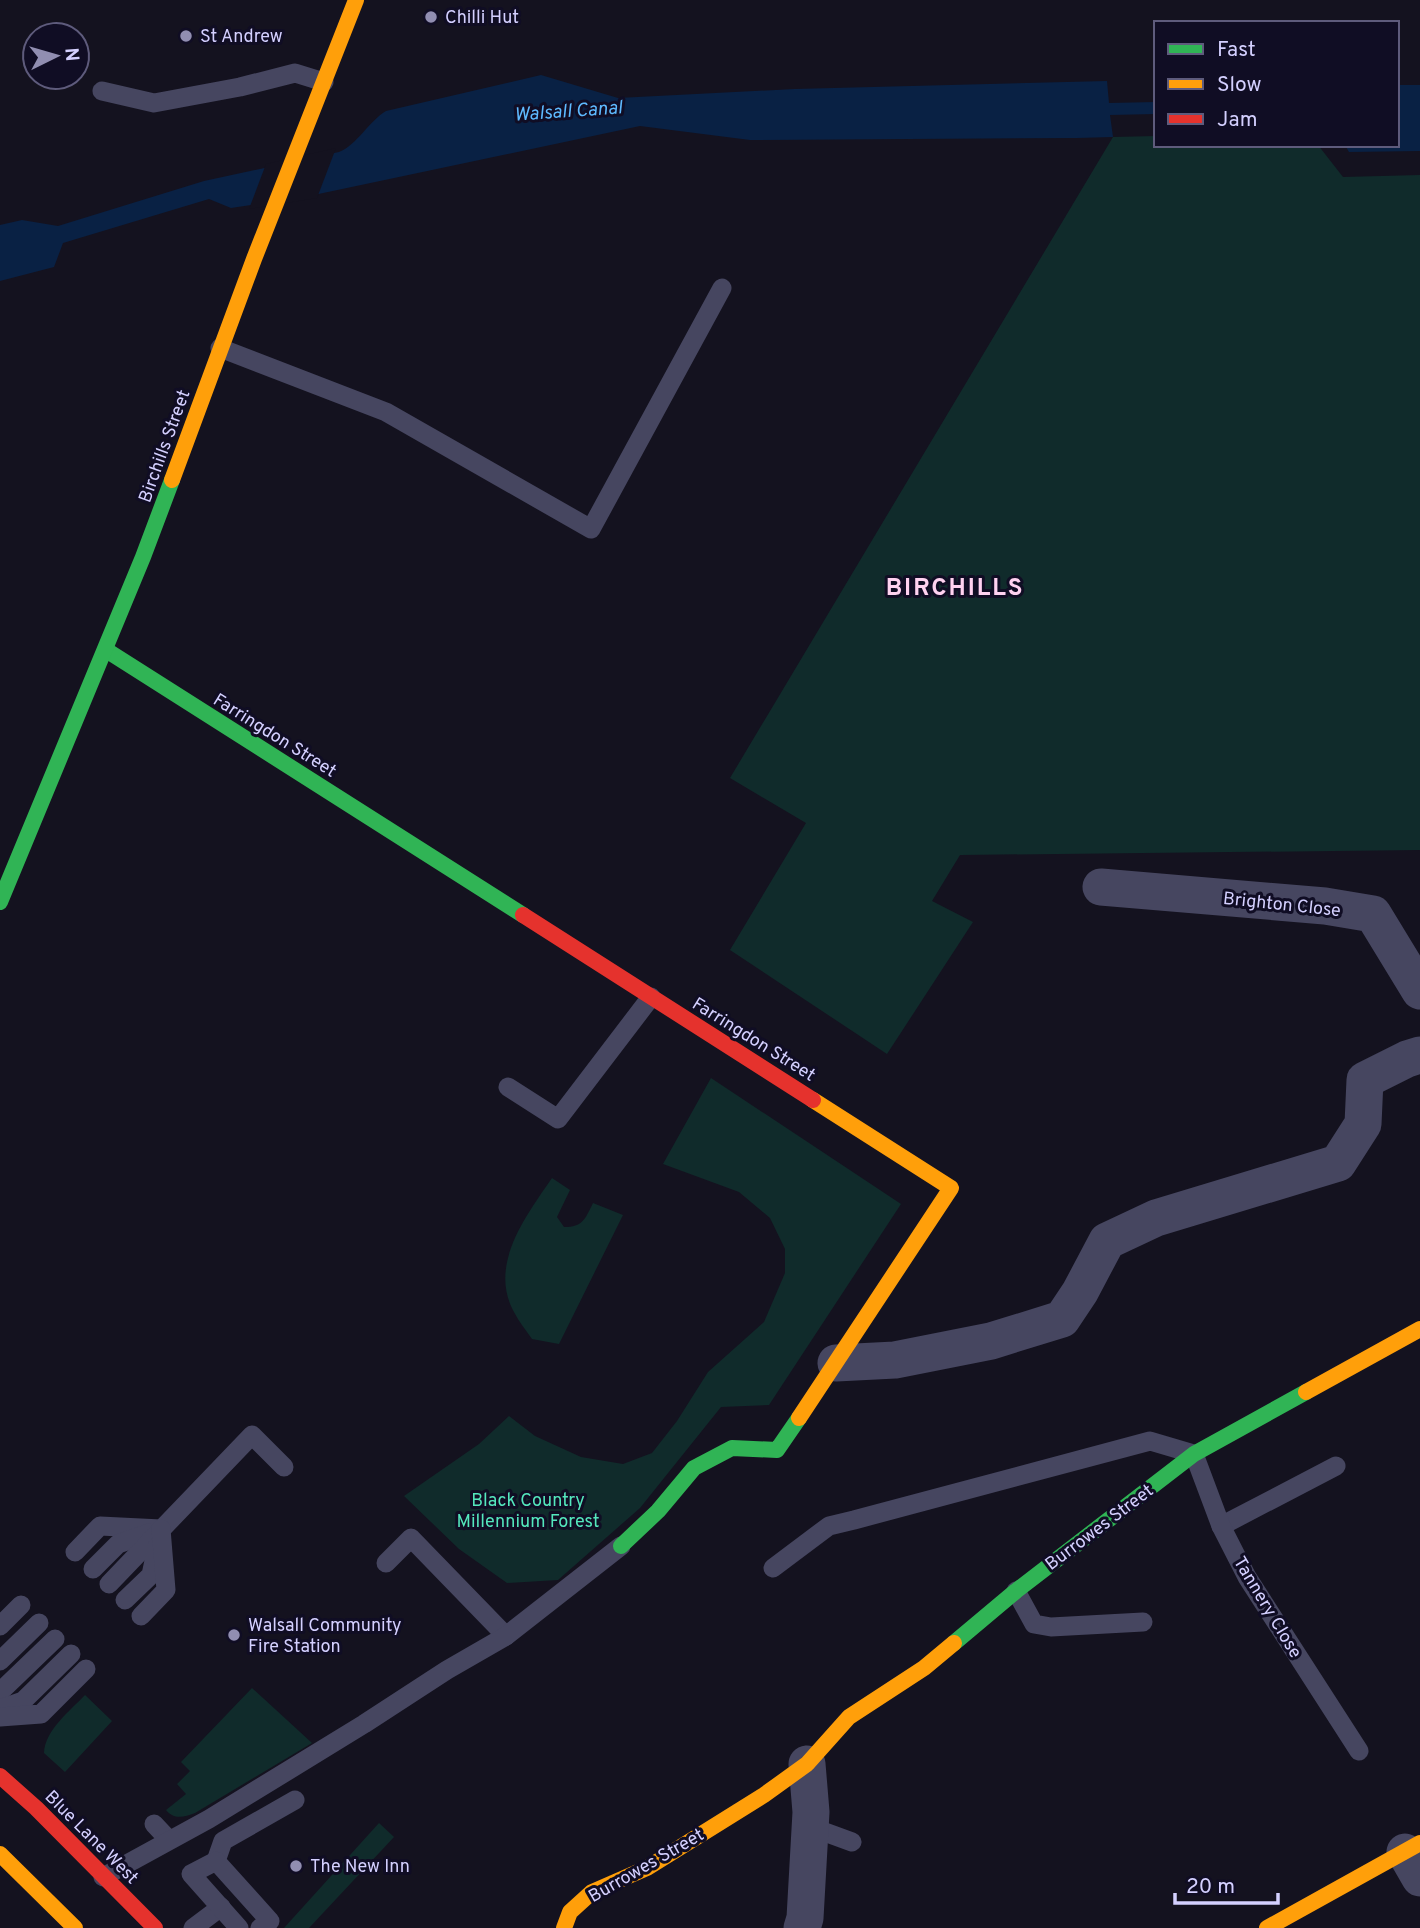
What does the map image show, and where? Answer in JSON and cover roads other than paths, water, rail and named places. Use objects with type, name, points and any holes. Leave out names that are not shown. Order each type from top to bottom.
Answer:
[{"type":"main road","name":"Birchills Street","points":[[0,902],[106,650],[180,462],[254,258],[356,0]]},
{"type":"main road","name":"Farringdon Street","points":[[106,650],[951,1188],[777,1450],[732,1448],[694,1468],[658,1511],[621,1546]]},
{"type":"main road","name":"Burrowes Street","points":[[564,1928],[570,1912],[592,1892],[647,1868],[807,1765],[849,1717],[924,1668],[1016,1591],[1194,1454],[1420,1329]]},
{"type":"main road","name":"Blue Lane West","points":[[0,1776],[155,1928]]},
{"type":"main road","points":[[0,1854],[75,1928]]},
{"type":"main road","points":[[1267,1928],[1415,1858]]},
{"type":"street","name":"Brighton Close","points":[[1101,887],[1325,906],[1373,914],[1420,991]]},
{"type":"street","points":[[836,1363],[884,1362],[991,1341],[1062,1319],[1107,1241],[1156,1218],[1338,1163],[1363,1124],[1365,1080],[1420,1055]]},
{"type":"street","points":[[802,1928],[805,1918],[811,1827],[807,1765]]},
{"type":"lane","points":[[102,91],[154,103],[240,87],[295,73],[324,82]]},
{"type":"lane","points":[[220,348],[386,412],[591,529],[722,288]]},
{"type":"lane","points":[[508,1087],[558,1119],[651,997]]},
{"type":"lane","points":[[108,1584],[251,1435],[284,1467]]},
{"type":"lane","points":[[773,1568],[829,1527],[854,1520],[1150,1441],[1194,1454]]},
{"type":"lane","name":"Tannery Close","points":[[1194,1454],[1221,1526],[1247,1577],[1359,1751]]},
{"type":"lane","points":[[1221,1526],[1336,1466]]},
{"type":"lane","points":[[75,1552],[100,1526],[161,1529]]},
{"type":"lane","points":[[93,1569],[118,1544],[161,1529]]},
{"type":"lane","points":[[125,1601],[151,1575],[161,1529]]},
{"type":"lane","points":[[141,1616],[166,1590],[161,1529]]},
{"type":"lane","points":[[386,1563],[411,1538],[506,1636]]},
{"type":"lane","points":[[103,1877],[209,1819],[506,1636],[621,1546]]},
{"type":"lane","points":[[1016,1591],[1034,1625],[1051,1627],[1143,1622]]},
{"type":"lane","points":[[0,1626],[21,1605]]},
{"type":"lane","points":[[0,1661],[39,1623]]},
{"type":"lane","points":[[0,1692],[55,1639]]},
{"type":"lane","points":[[0,1709],[23,1701],[71,1654]]},
{"type":"lane","points":[[0,1717],[41,1714],[86,1669]]},
{"type":"lane","points":[[239,1928],[191,1874],[216,1861],[223,1841],[295,1800]]},
{"type":"lane","points":[[155,1824],[169,1840]]},
{"type":"lane","points":[[811,1827],[852,1842]]},
{"type":"lane","points":[[216,1861],[270,1921],[260,1928]]},
{"type":"lane","points":[[194,1928],[221,1907]]},
{"type":"water","name":"Walsall Canal","points":[[541,75],[618,98],[795,89],[1107,81],[1109,103],[1154,102],[1154,114],[1110,115],[1113,137],[750,140],[640,126],[309,196],[231,208],[209,199],[63,243],[54,267],[0,281],[0,225],[22,220],[58,226],[204,181],[339,152],[352,144],[386,111]]},
{"type":"water","points":[[1399,85],[1420,85],[1420,151],[1349,152],[1346,147],[1399,147]]},
{"type":"place","name":"Chilli Hut","points":[[431,17]]},
{"type":"place","name":"St Andrew","points":[[186,36]]},
{"type":"place","name":"Walsall Community Fire Station","points":[[234,1635]]},
{"type":"place","name":"The New Inn","points":[[296,1866]]},
{"type":"district","name":"BIRCHILLS","points":[[955,587]]},
{"type":"park label","name":"Black Country Millennium Forest","points":[[528,1510]]}]
